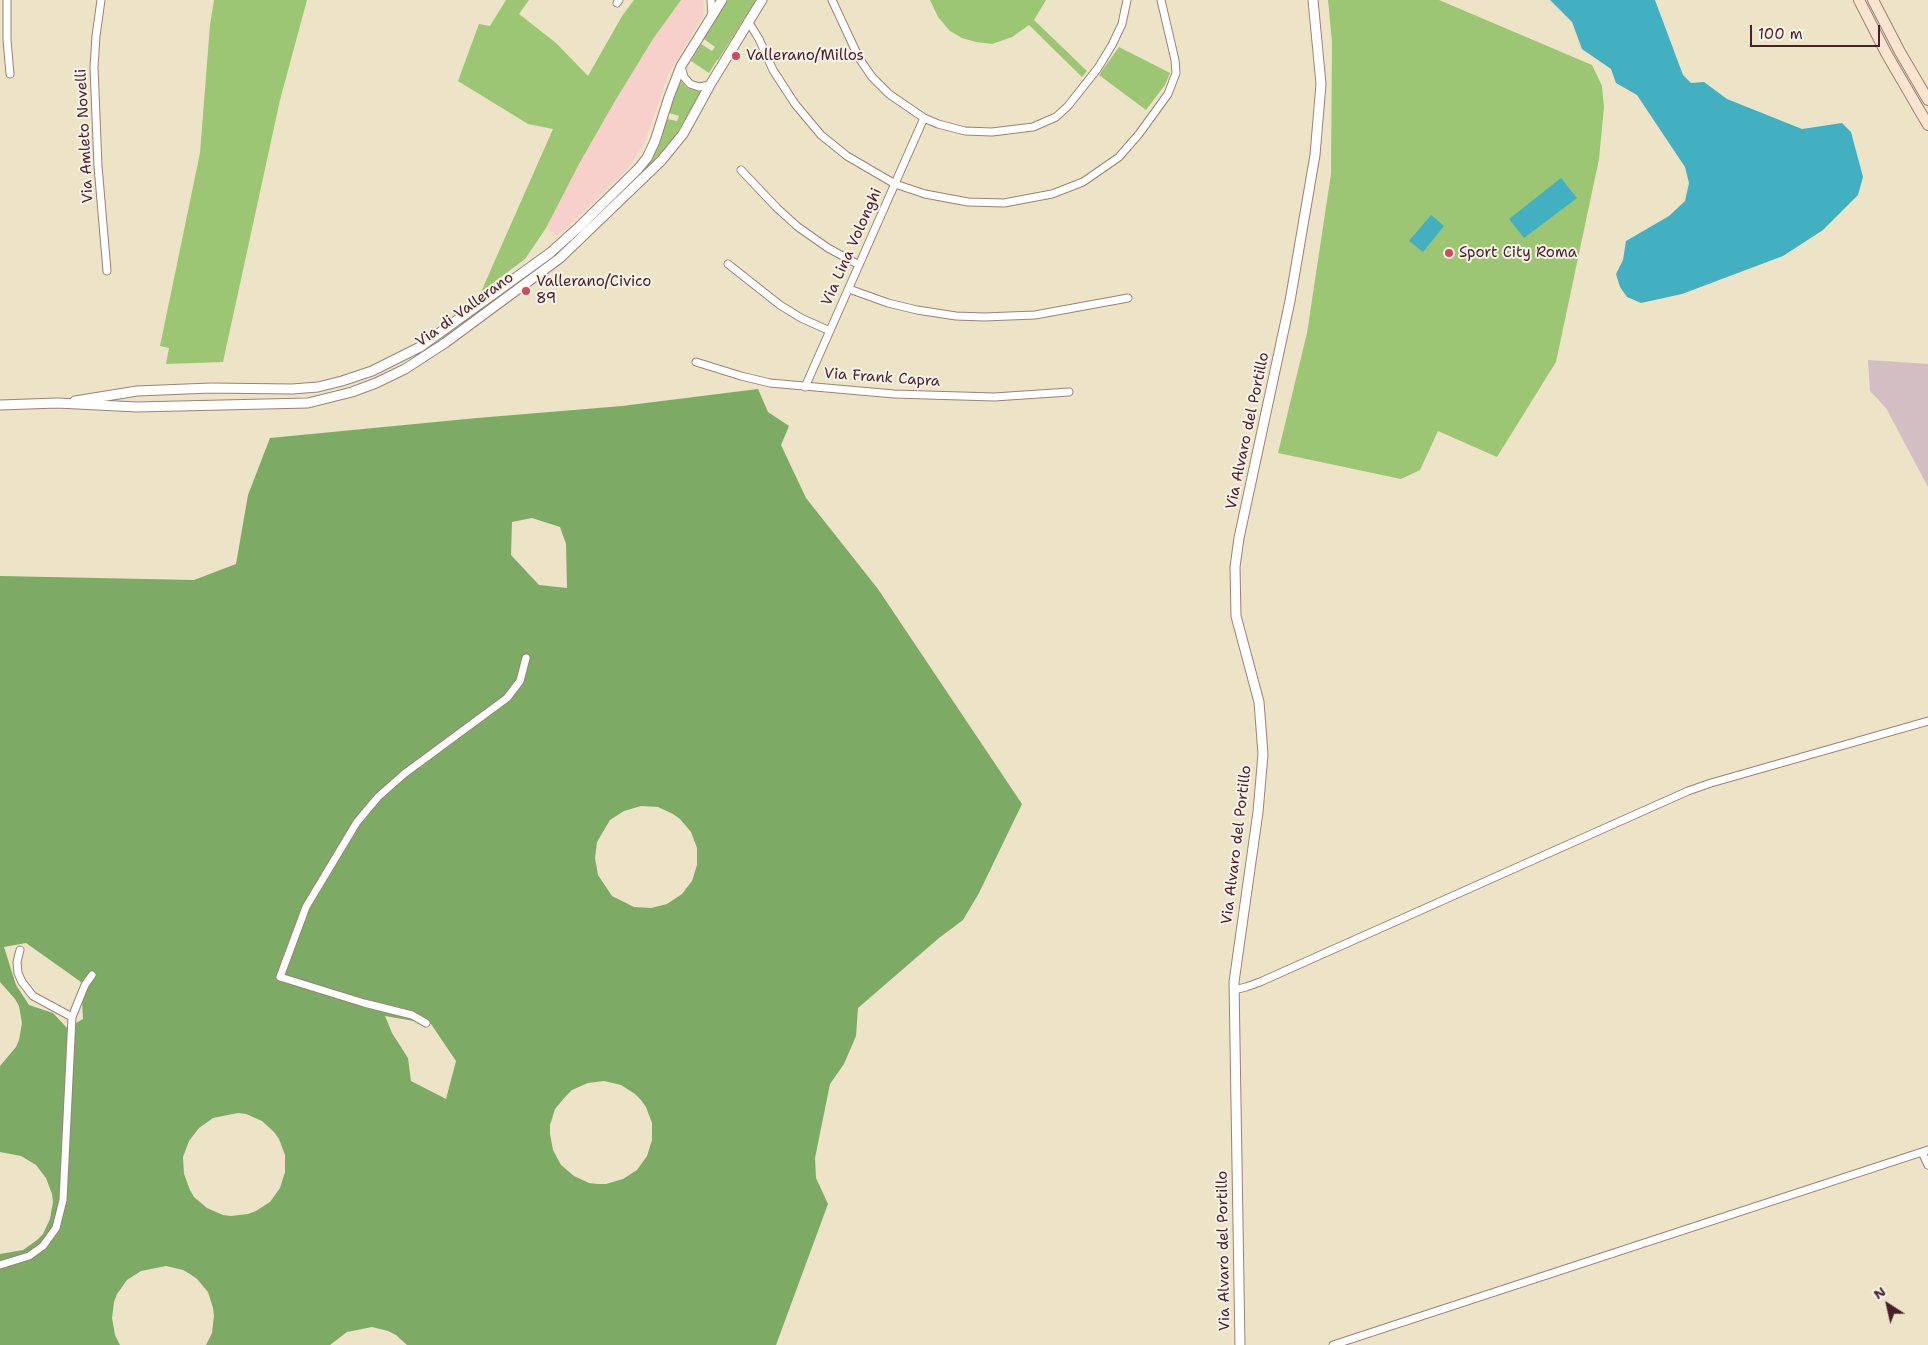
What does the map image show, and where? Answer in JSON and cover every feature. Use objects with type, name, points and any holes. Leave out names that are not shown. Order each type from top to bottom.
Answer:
[{"type":"main road","points":[[1859,0],[1886,53],[1928,125]]},
{"type":"main road","points":[[1873,0],[1928,100]]},
{"type":"street","points":[[7,0],[7,40],[10,74]]},
{"type":"street","name":"Via Amleto Novelli","points":[[101,0],[94,67],[98,166],[107,271]]},
{"type":"street","points":[[711,0],[712,16]]},
{"type":"street","name":"Via di Vallerano","points":[[57,403],[137,391],[318,387],[362,375],[399,359],[434,338],[542,259],[570,236],[647,158],[653,147],[672,87],[681,66],[722,0]]},
{"type":"street","name":"Via di Vallerano","points":[[0,405],[57,403],[137,407],[308,403],[344,395],[412,365],[445,343],[571,248],[674,147],[762,0]]},
{"type":"street","points":[[832,0],[856,52],[870,74],[889,94],[924,118],[953,129],[992,132],[1033,127],[1056,117],[1068,106],[1106,55],[1119,31],[1127,0]]},
{"type":"street","points":[[748,22],[759,39],[781,83],[800,110],[816,129],[848,156],[895,184],[925,194],[953,200],[1004,203],[1052,194],[1075,186],[1097,174],[1119,157],[1134,140],[1166,97],[1176,74],[1175,60],[1161,0]]},
{"type":"street","name":"Via Alvaro del Portillo","points":[[1240,1345],[1234,990],[1238,947],[1258,812],[1263,754],[1259,702],[1236,616],[1234,567],[1290,301],[1315,155],[1321,84],[1313,0]]},
{"type":"street","points":[[681,66],[684,77],[690,84],[699,87],[710,85]]},
{"type":"street","name":"Via Lina Volonghi","points":[[805,387],[924,118]]},
{"type":"street","points":[[741,170],[798,227],[815,240],[859,265]]},
{"type":"street","points":[[728,264],[759,291],[780,305],[801,318],[830,330]]},
{"type":"street","points":[[849,288],[882,301],[917,310],[976,317],[1035,315],[1128,298]]},
{"type":"street","name":"Via Frank Capra","points":[[696,362],[761,381],[805,387],[944,396],[1016,396],[1069,392]]},
{"type":"street","points":[[426,1022],[412,1015],[364,1003],[280,977],[306,907],[357,822],[378,797],[404,774],[507,698],[520,681],[526,658]]},
{"type":"street","points":[[1234,990],[1269,978],[1688,791],[1928,721]]},
{"type":"street","points":[[20,950],[17,962],[18,973],[33,996],[72,1017]]},
{"type":"street","points":[[0,1264],[29,1256],[43,1246],[56,1228],[63,1200],[72,1017],[85,985],[92,975]]},
{"type":"street","points":[[1333,1345],[1925,1151],[1928,1165]]},
{"type":"shaded area","points":[[681,0],[704,0],[703,16],[669,73],[644,144],[628,168],[557,236],[546,228],[579,164],[615,100],[653,39]]},
{"type":"shaded area","points":[[1868,360],[1928,364],[1928,487],[1886,408],[1870,391]]},
{"type":"green space","points":[[214,0],[307,0],[280,100],[223,362],[166,364],[169,348],[160,346],[200,153],[210,25]]},
{"type":"green space","points":[[506,0],[529,0],[519,14],[556,43],[588,76],[622,16],[634,0],[681,0],[653,39],[615,101],[579,164],[546,228],[525,259],[481,292],[553,129],[528,124],[458,81],[479,24],[490,26]]},
{"type":"green space","points":[[728,0],[756,0],[709,73],[691,61],[701,44],[712,51],[715,47],[704,39]]},
{"type":"green space","points":[[930,0],[1046,0],[1034,20],[1087,71],[1082,77],[1029,25],[1012,37],[992,44],[962,38],[950,31],[938,17]]},
{"type":"green space","name":"Sport City Roma","points":[[1328,0],[1439,0],[1592,65],[1602,86],[1604,107],[1599,159],[1556,362],[1497,457],[1438,431],[1420,470],[1401,479],[1278,453],[1307,333],[1331,174],[1332,42]]},
{"type":"green space","points":[[1119,47],[1170,73],[1165,85],[1146,110],[1099,75]]},
{"type":"green space","points":[[680,80],[687,88],[701,92],[674,138],[644,172],[643,170],[657,148],[667,119],[677,121],[679,116],[669,113]]},
{"type":"green space","points":[[758,389],[768,412],[789,426],[781,445],[806,498],[878,589],[1022,804],[979,893],[963,920],[939,938],[858,1008],[856,1036],[844,1064],[830,1084],[815,1158],[816,1178],[828,1204],[776,1345],[407,1345],[396,1335],[372,1327],[347,1332],[330,1345],[206,1345],[212,1333],[214,1316],[208,1292],[190,1274],[183,1270],[166,1266],[141,1271],[127,1280],[117,1294],[112,1318],[115,1335],[120,1345],[0,1345],[0,1254],[23,1250],[37,1240],[43,1234],[50,1219],[53,1202],[46,1178],[36,1165],[21,1156],[0,1152],[0,1066],[16,1047],[22,1023],[19,1006],[0,982],[0,576],[194,580],[236,564],[248,495],[270,438],[622,406]],"holes":[[[532,518],[560,527],[566,544],[567,588],[539,585],[511,555],[512,522]],[[641,806],[658,807],[680,819],[691,832],[697,848],[697,865],[692,881],[682,894],[667,904],[651,908],[634,907],[612,896],[598,875],[595,858],[597,842],[610,820],[624,811]],[[26,943],[81,982],[83,1019],[67,1028],[53,1013],[29,1005],[16,985],[4,947]],[[385,1016],[431,1024],[456,1061],[446,1099],[411,1081],[408,1058],[392,1033]],[[604,1081],[621,1085],[641,1100],[652,1123],[652,1140],[647,1156],[637,1170],[623,1179],[606,1184],[598,1184],[589,1183],[574,1176],[561,1165],[553,1150],[550,1125],[555,1109],[572,1090],[588,1083]],[[238,1113],[246,1114],[262,1121],[274,1132],[285,1155],[285,1172],[280,1188],[270,1202],[248,1214],[231,1216],[223,1215],[207,1208],[194,1197],[184,1174],[183,1157],[189,1141],[199,1128],[213,1118]]]},
{"type":"water","points":[[1550,0],[1655,0],[1683,75],[1691,83],[1704,82],[1727,99],[1802,129],[1842,123],[1851,132],[1863,177],[1858,195],[1823,230],[1783,256],[1682,294],[1641,303],[1627,297],[1620,287],[1616,274],[1623,260],[1626,241],[1669,216],[1685,201],[1689,183],[1685,167],[1637,95],[1616,83],[1611,69],[1582,49],[1572,22]]},
{"type":"water","points":[[1561,178],[1577,198],[1524,238],[1509,219]]},
{"type":"water","points":[[1431,215],[1444,226],[1423,252],[1409,241]]},
{"type":"place","name":"Vallerano/Millos","points":[[736,56]]},
{"type":"place","name":"Sport City Roma","points":[[1449,253]]},
{"type":"place","name":"Vallerano/Civico 89","points":[[526,291]]}]
